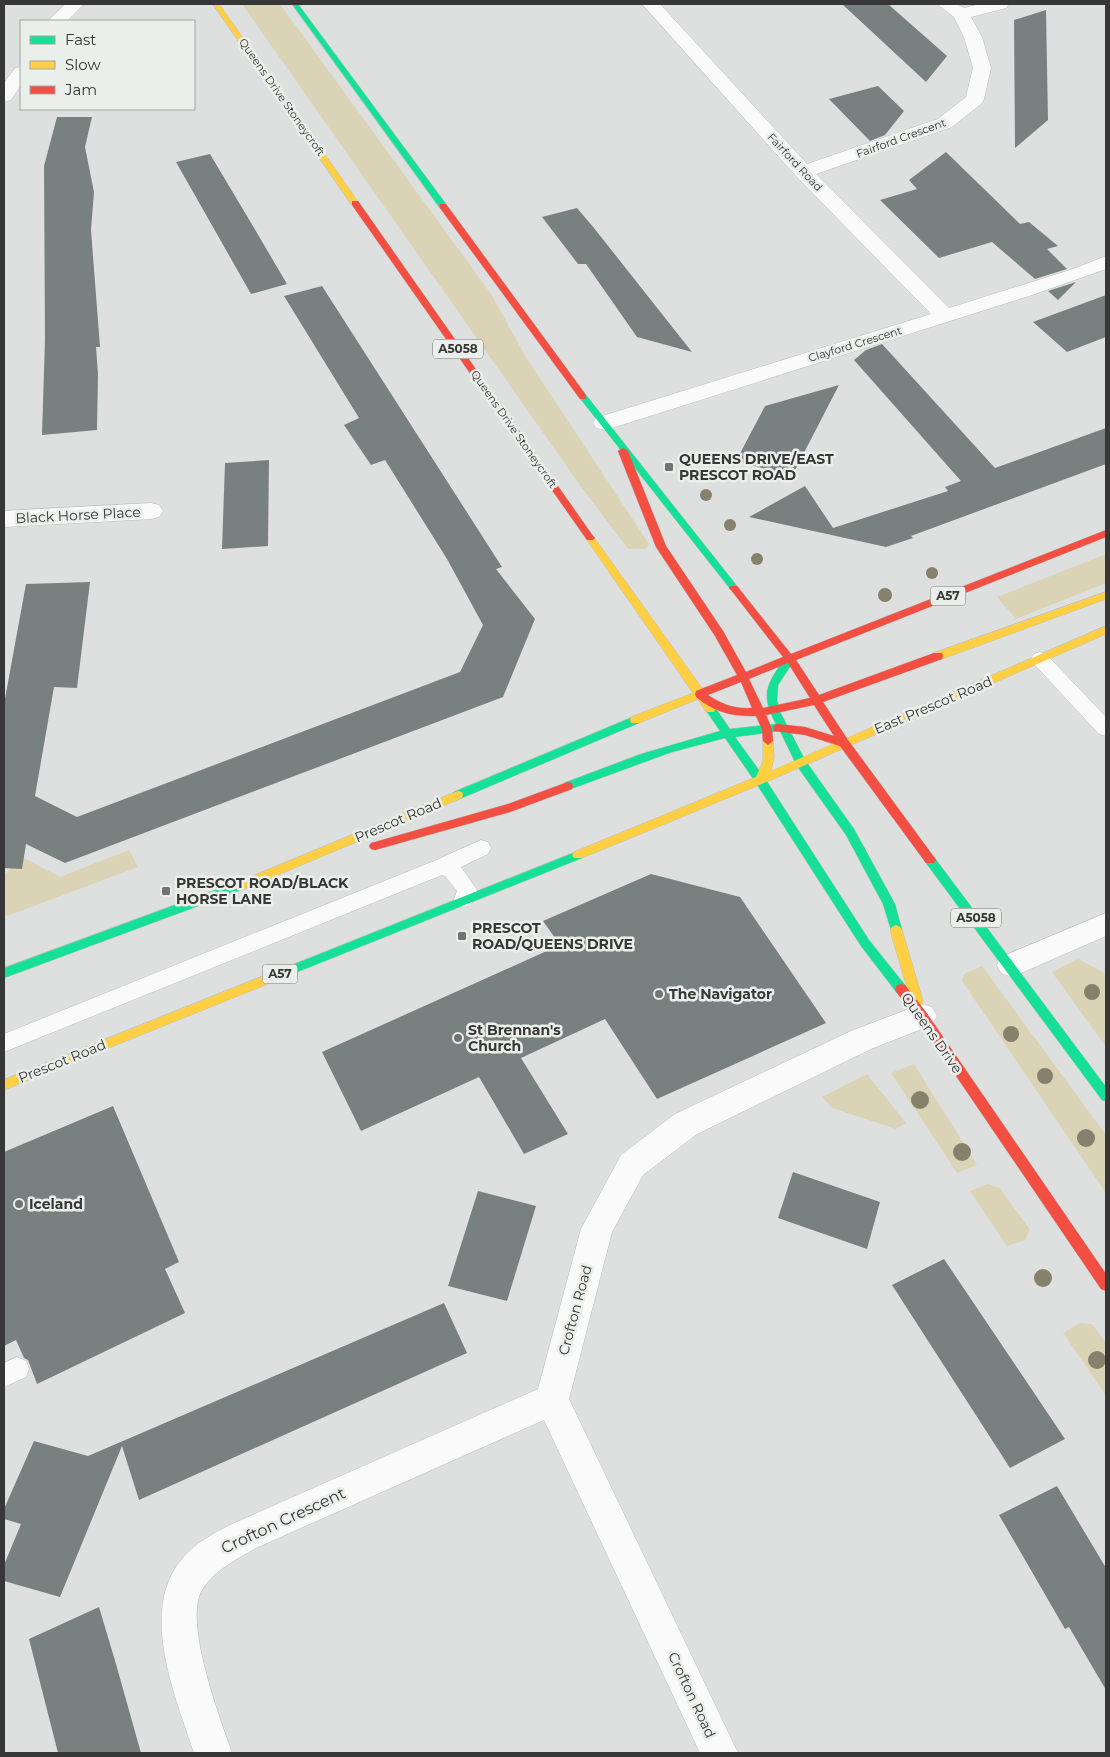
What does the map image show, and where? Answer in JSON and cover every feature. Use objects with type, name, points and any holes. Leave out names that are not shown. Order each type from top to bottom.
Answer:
[{"type":"main road","name":"Queens Drive Stoneycroft","points":[[216,4],[760,780]]},
{"type":"main road","name":"A5058","points":[[295,4],[623,451],[672,508],[790,659],[815,701],[844,743],[1106,1096]]},
{"type":"main road","points":[[623,451],[661,547],[719,634],[744,678],[760,712],[767,729],[770,760],[767,770],[760,780]]},
{"type":"main road","name":"A57","points":[[790,659],[1106,533]]},
{"type":"main road","points":[[700,694],[720,708],[740,713],[774,710],[815,701],[1106,595]]},
{"type":"main road","name":"East Prescot Road","points":[[760,780],[1106,630]]},
{"type":"main road","name":"Prescot Road","points":[[4,973],[265,876],[613,729],[790,659]]},
{"type":"main road","points":[[790,659],[773,684],[772,700],[774,710],[801,763],[850,832],[889,904],[922,1016]]},
{"type":"main road","points":[[265,876],[510,808],[645,757],[727,733],[782,728],[804,731],[844,743]]},
{"type":"main road","name":"Prescot Road","points":[[4,1085],[464,899],[577,856],[760,780]]},
{"type":"main road","name":"Queens Drive","points":[[760,780],[865,943],[922,1016],[1106,1285]]},
{"type":"street","points":[[58,20],[75,4]]},
{"type":"street","name":"Fairford Road","points":[[651,4],[803,172],[945,316]]},
{"type":"street","points":[[953,9],[1000,4]]},
{"type":"street","name":"Fairford Crescent","points":[[803,172],[945,123],[975,99],[982,68],[973,37],[953,9]]},
{"type":"street","points":[[4,96],[20,73]]},
{"type":"street","name":"Clayford Crescent","points":[[604,424],[1080,273],[1106,262]]},
{"type":"street","name":"Black Horse Place","points":[[4,520],[152,511]]},
{"type":"street","points":[[1010,965],[1106,924]]},
{"type":"street","name":"Crofton Road","points":[[719,1753],[552,1400],[597,1229],[632,1165],[686,1124],[861,1040],[922,1016]]},
{"type":"street","name":"Crofton Crescent","points":[[213,1753],[190,1683],[180,1632],[179,1608],[184,1588],[197,1570],[215,1552],[244,1536],[552,1400]]},
{"type":"lane","points":[[1040,659],[1106,729]]},
{"type":"lane","points":[[4,1043],[442,867],[482,848]]},
{"type":"lane","points":[[442,867],[452,870],[467,890],[464,899]]},
{"type":"shaded area","points":[[242,4],[280,4],[491,294],[527,359],[649,544],[645,549],[628,549],[582,488]]},
{"type":"shaded area","points":[[1106,554],[1106,583],[1016,619],[997,597]]},
{"type":"shaded area","points":[[129,850],[138,867],[7,916],[4,913],[4,875],[22,857],[60,877]]},
{"type":"shaded area","points":[[1078,959],[1103,972],[1106,976],[1106,1047],[1052,972]]},
{"type":"shaded area","points":[[982,966],[1106,1135],[1106,1193],[962,981],[964,974]]},
{"type":"shaded area","points":[[914,1064],[977,1165],[957,1173],[891,1073]]},
{"type":"shaded area","points":[[867,1074],[906,1123],[896,1129],[832,1108],[822,1097]]},
{"type":"shaded area","points":[[988,1184],[1000,1188],[1030,1230],[1025,1240],[1007,1246],[970,1191]]},
{"type":"shaded area","points":[[1080,1323],[1092,1324],[1106,1343],[1106,1394],[1063,1333]]},
{"type":"building","points":[[842,4],[888,4],[947,56],[926,82]]},
{"type":"building","points":[[1046,10],[1048,120],[1015,148],[1014,20]]},
{"type":"building","points":[[878,86],[904,111],[885,135],[870,141],[829,99]]},
{"type":"building","points":[[57,117],[92,117],[85,147],[94,192],[91,230],[100,347],[96,347],[98,374],[97,430],[42,435],[45,339],[44,166]]},
{"type":"building","points":[[946,152],[1020,224],[1029,222],[1058,246],[1047,249],[1067,269],[1035,279],[992,242],[939,258],[880,200],[917,189],[909,180]]},
{"type":"building","points":[[210,154],[287,284],[251,294],[176,162]]},
{"type":"building","points":[[577,208],[692,352],[637,337],[586,264],[578,264],[542,217]]},
{"type":"building","points":[[1076,282],[1058,300],[1048,291]]},
{"type":"building","points":[[322,286],[502,567],[496,569],[535,619],[503,697],[65,863],[26,844],[22,869],[4,868],[4,704],[26,584],[90,582],[77,688],[54,687],[35,796],[77,817],[460,672],[483,625],[447,559],[385,460],[371,465],[344,425],[359,418],[284,296]]},
{"type":"building","points":[[1106,295],[1106,337],[1067,352],[1033,322]]},
{"type":"building","points":[[882,344],[995,468],[1106,428],[1106,464],[886,547],[749,517],[805,486],[833,528],[948,491],[945,487],[961,481],[854,360],[866,350]]},
{"type":"building","points":[[839,385],[792,476],[736,461],[765,406]]},
{"type":"building","points":[[269,460],[268,546],[222,549],[225,463]]},
{"type":"building","points":[[651,874],[740,897],[826,1023],[657,1099],[605,1019],[521,1058],[568,1134],[524,1154],[479,1077],[361,1131],[322,1052],[560,945],[543,921]]},
{"type":"building","points":[[113,1106],[179,1262],[165,1269],[185,1313],[37,1384],[28,1360],[24,1358],[16,1340],[4,1346],[4,1152]]},
{"type":"building","points":[[793,1172],[880,1202],[867,1249],[778,1218]]},
{"type":"building","points":[[478,1191],[536,1206],[507,1301],[448,1286]]},
{"type":"building","points":[[944,1259],[1065,1439],[1010,1468],[892,1285]]},
{"type":"building","points":[[444,1303],[467,1353],[139,1500],[122,1446],[60,1597],[4,1581],[4,1565],[21,1524],[4,1519],[4,1509],[34,1441],[88,1456]]},
{"type":"building","points":[[1057,1486],[1106,1568],[1106,1690],[1069,1627],[1065,1629],[999,1515]]},
{"type":"building","points":[[99,1607],[141,1753],[58,1753],[29,1639]]},
{"type":"traffic: fast","points":[[295,4],[443,206]]},
{"type":"traffic: fast","points":[[583,397],[734,588]]},
{"type":"traffic: fast","points":[[790,659],[773,684],[772,700],[774,710],[801,763],[850,832],[889,904],[896,930]]},
{"type":"traffic: fast","points":[[710,709],[760,780],[865,943],[901,989]]},
{"type":"traffic: fast","points":[[458,795],[635,720]]},
{"type":"traffic: fast","points":[[568,786],[671,748],[723,735],[750,730],[778,728]]},
{"type":"traffic: fast","points":[[271,978],[578,855]]},
{"type":"traffic: fast","points":[[930,860],[1106,1096]]},
{"type":"traffic: fast","points":[[4,973],[240,886]]},
{"type":"traffic: slow","points":[[216,4],[355,203]]},
{"type":"traffic: slow","points":[[590,538],[710,709]]},
{"type":"traffic: slow","points":[[938,656],[1106,595]]},
{"type":"traffic: slow","points":[[760,780],[1106,630]]},
{"type":"traffic: slow","points":[[635,720],[700,694]]},
{"type":"traffic: slow","points":[[578,855],[760,780],[766,770],[768,761],[768,741]]},
{"type":"traffic: slow","points":[[240,886],[458,795]]},
{"type":"traffic: slow","points":[[896,930],[917,1001]]},
{"type":"traffic: slow","points":[[4,1085],[271,978]]},
{"type":"traffic: jam","points":[[355,203],[590,538]]},
{"type":"traffic: jam","points":[[443,206],[583,397]]},
{"type":"traffic: jam","points":[[623,451],[661,547],[719,634],[744,678],[767,729],[768,741]]},
{"type":"traffic: jam","points":[[700,694],[1106,533]]},
{"type":"traffic: jam","points":[[734,588],[790,659],[844,743],[930,860]]},
{"type":"traffic: jam","points":[[703,697],[720,708],[740,713],[760,712],[815,701],[938,656]]},
{"type":"traffic: jam","points":[[778,728],[805,731],[844,743]]},
{"type":"traffic: jam","points":[[375,846],[510,808],[568,786]]},
{"type":"traffic: jam","points":[[901,989],[922,1016],[1106,1285]]},
{"type":"place","name":"QUEENS DRIVE/EAST PRESCOT ROAD","points":[[669,467]]},
{"type":"place","name":"PRESCOT ROAD/BLACK HORSE LANE","points":[[166,891]]},
{"type":"place","name":"PRESCOT ROAD/QUEENS DRIVE","points":[[462,936]]},
{"type":"place","name":"The Navigator","points":[[659,994]]},
{"type":"place","name":"St Brennan's Church","points":[[458,1038]]},
{"type":"place","name":"Iceland","points":[[19,1204]]}]
